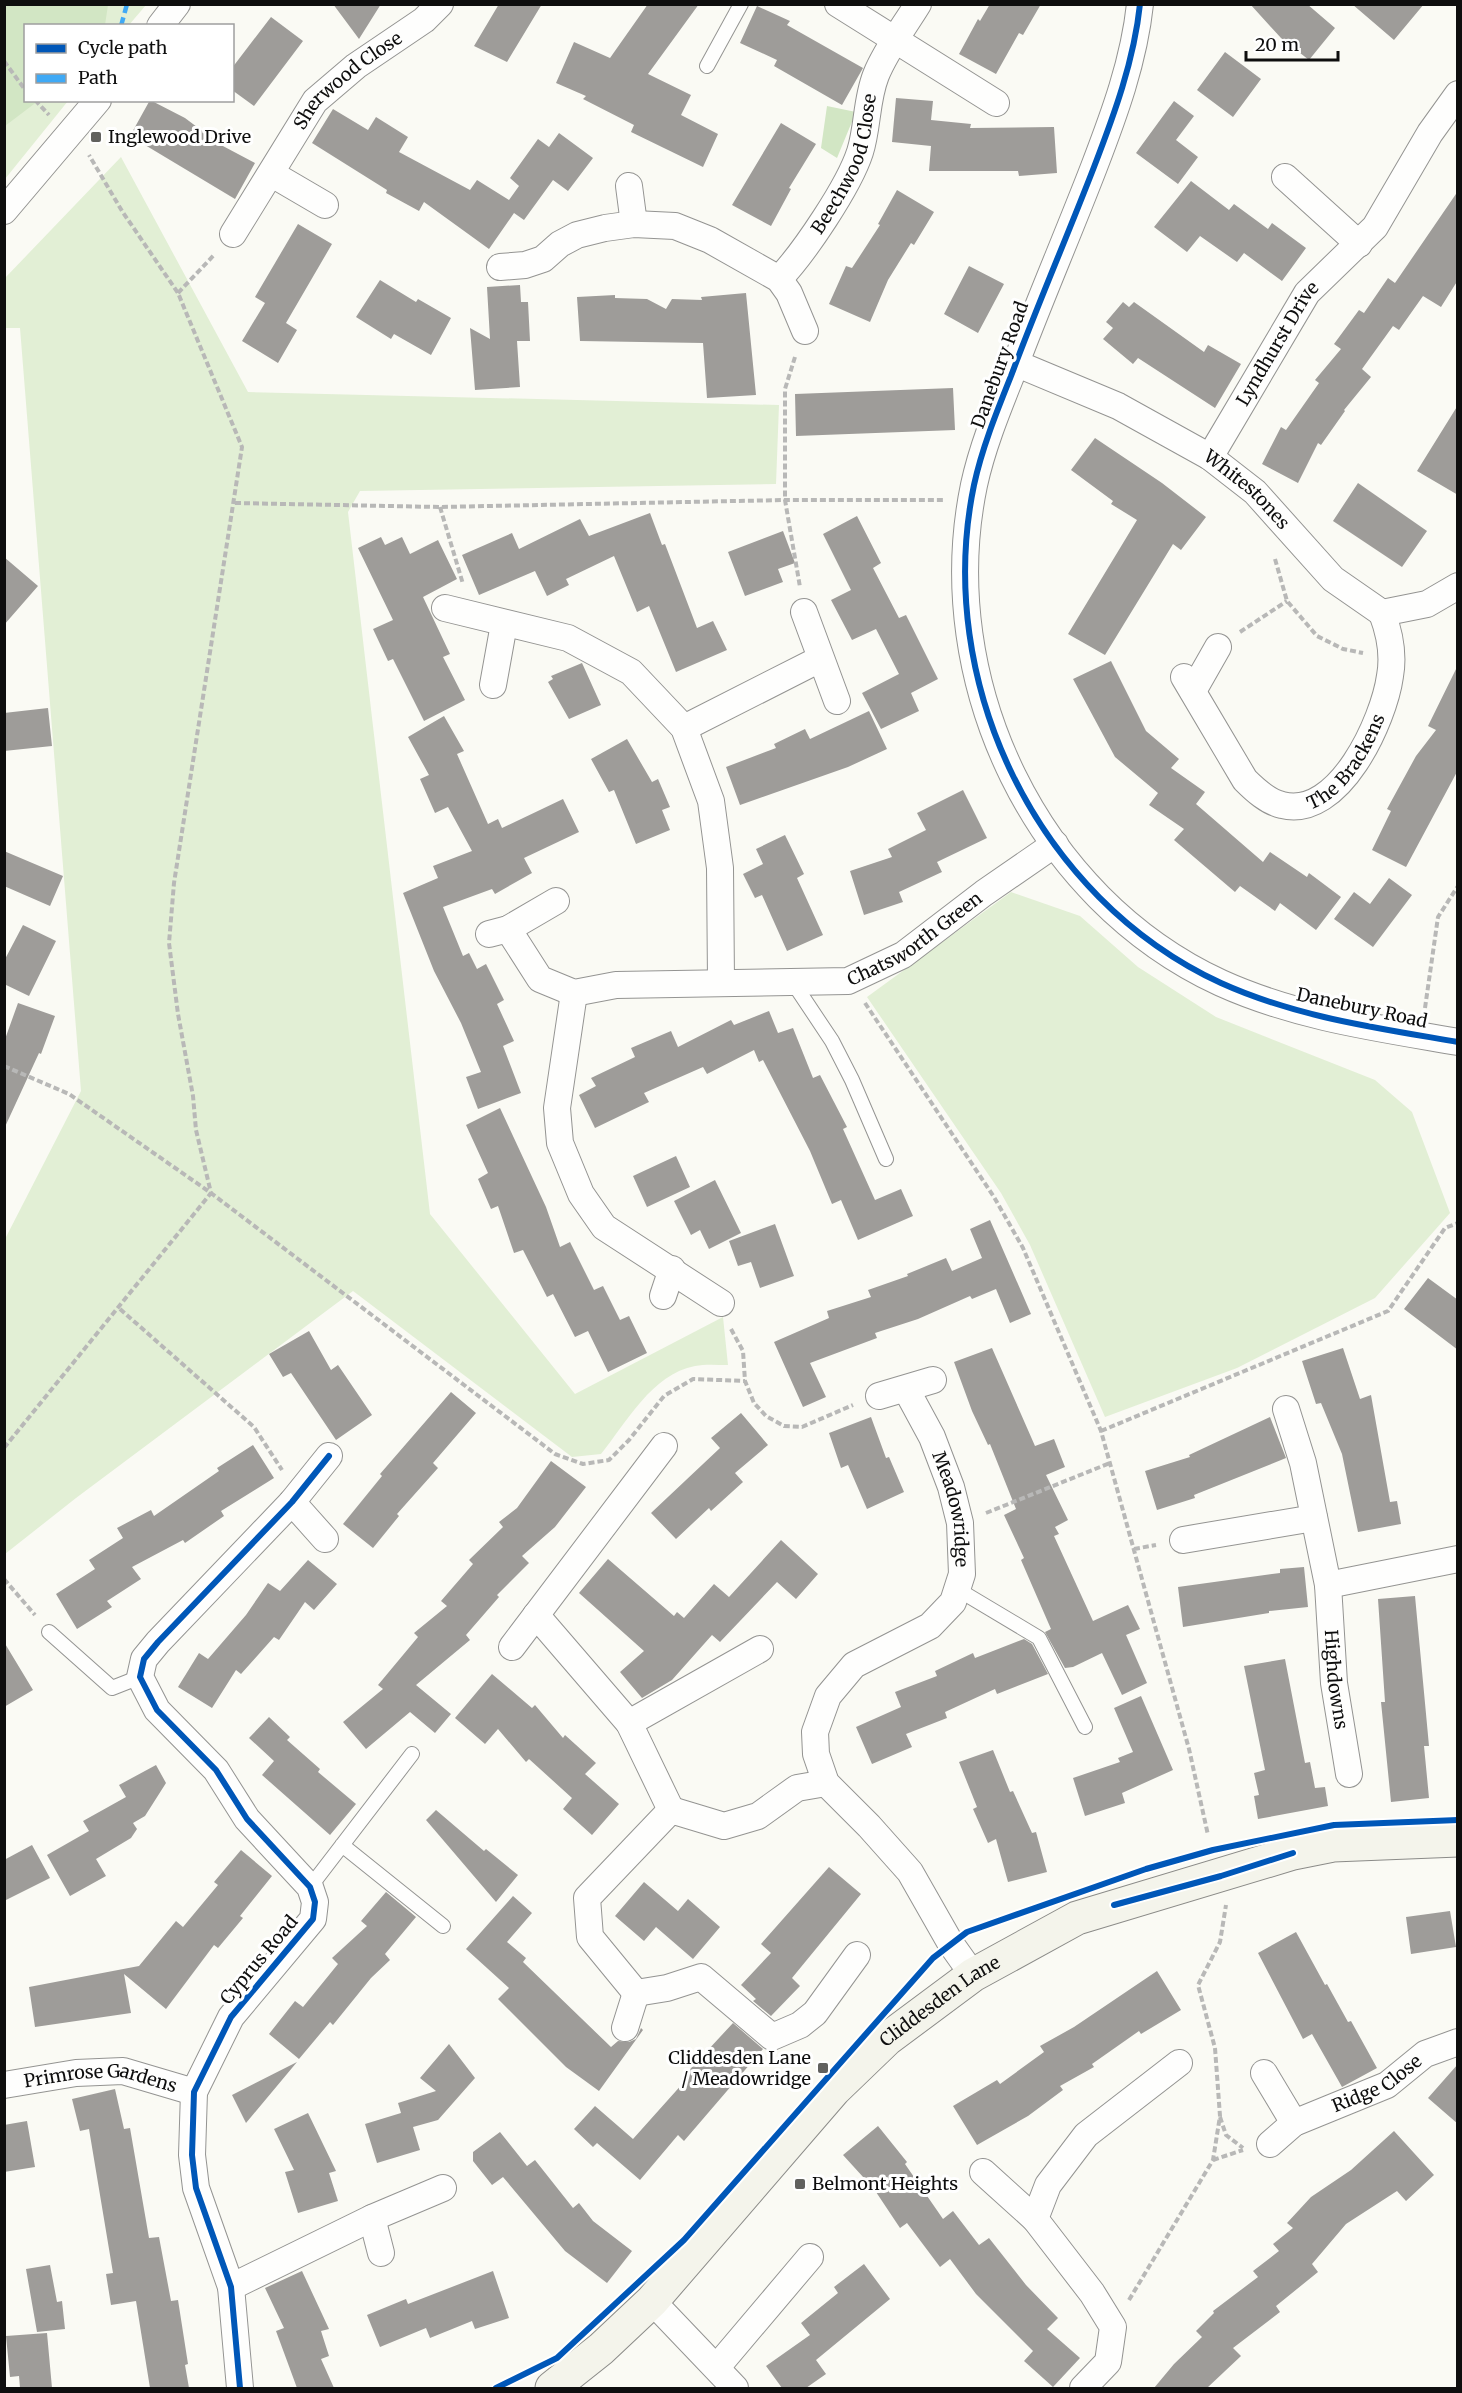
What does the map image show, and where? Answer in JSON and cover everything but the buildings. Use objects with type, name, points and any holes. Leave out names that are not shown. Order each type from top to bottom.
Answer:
[{"type":"street","points":[[162,24],[177,4]]},
{"type":"street","name":"Sherwood Close","points":[[233,234],[272,174],[298,127],[323,93],[356,66],[424,20],[440,4]]},
{"type":"street","points":[[838,4],[996,103]]},
{"type":"street","name":"Beechwood Close","points":[[779,279],[799,258],[854,165],[863,140],[867,108],[875,76],[918,4]]},
{"type":"street","name":"Danebury Road","points":[[1140,4],[1138,25],[1119,100],[1015,363],[975,485],[967,547],[965,592],[976,674],[998,748],[1016,787],[1055,844],[1107,905],[1163,951],[1221,983],[1298,1011],[1341,1022],[1458,1042]]},
{"type":"street","name":"Lyndhurst Drive","points":[[1210,457],[1307,293],[1359,244],[1388,209],[1430,133],[1458,94]]},
{"type":"street","points":[[4,211],[96,102]]},
{"type":"street","points":[[272,174],[325,205]]},
{"type":"street","points":[[1285,177],[1359,244]]},
{"type":"street","points":[[629,186],[634,224]]},
{"type":"street","points":[[500,267],[525,265],[543,259],[560,244],[578,235],[634,224],[675,226],[692,231],[779,279],[789,293],[806,331]]},
{"type":"street","name":"Whitestones","points":[[1015,363],[1118,406],[1210,457],[1255,492],[1333,579],[1382,614]]},
{"type":"street","points":[[1382,614],[1427,604],[1458,586]]},
{"type":"street","points":[[452,610],[568,638],[631,672],[684,728],[711,801],[720,868],[721,981]]},
{"type":"street","points":[[804,612],[837,701]]},
{"type":"street","name":"The Brackens","points":[[1218,647],[1188,684],[1245,780],[1282,806],[1297,806],[1322,799],[1333,791],[1374,730],[1390,678],[1392,659],[1391,642],[1382,614]]},
{"type":"street","points":[[493,685],[504,624]]},
{"type":"street","points":[[684,728],[820,659]]},
{"type":"street","name":"Chatsworth Green","points":[[574,993],[616,985],[721,981],[848,981],[903,956],[984,893],[1055,844]]},
{"type":"street","points":[[556,901],[499,932],[540,979],[574,993],[557,1108],[560,1143],[581,1194],[604,1227],[672,1269],[721,1303]]},
{"type":"street","points":[[663,1296],[672,1269]]},
{"type":"street","points":[[879,1396],[933,1380]]},
{"type":"street","name":"Meadowridge","points":[[906,1389],[932,1437],[951,1487],[960,1523],[962,1574],[953,1602],[930,1626],[854,1665],[828,1696],[815,1732],[816,1754],[826,1783],[910,1872],[951,1944],[973,1975]]},
{"type":"street","name":"Highdowns","points":[[1286,1409],[1303,1463],[1328,1585],[1334,1683],[1349,1774]]},
{"type":"street","points":[[512,1647],[664,1446]]},
{"type":"street","points":[[310,1887],[247,1819],[216,1770],[157,1710],[140,1677],[144,1659],[158,1642],[295,1498],[329,1456]]},
{"type":"street","points":[[295,1498],[325,1539]]},
{"type":"street","points":[[1183,1540],[1314,1518]]},
{"type":"street","points":[[1328,1585],[1458,1559]]},
{"type":"street","points":[[536,1615],[629,1723],[671,1810],[724,1827],[758,1816],[797,1788],[826,1783]]},
{"type":"street","points":[[629,1723],[760,1649]]},
{"type":"street","points":[[636,1993],[590,1937],[587,1898],[671,1810]]},
{"type":"street","name":"Cliddesden Lane","points":[[552,2388],[601,2349],[652,2301],[834,2091],[887,2039],[973,1975],[1077,1918],[1293,1853],[1333,1845],[1369,1842],[1458,1840]]},
{"type":"street","name":"Cyprus Road","points":[[240,2388],[231,2287],[196,2188],[192,2155],[194,2092],[231,2017],[313,1919],[315,1902],[310,1887]]},
{"type":"street","points":[[636,1993],[667,1988],[702,1977],[772,2037],[800,2025],[815,2013],[857,1955]]},
{"type":"street","points":[[625,2028],[636,1993]]},
{"type":"street","name":"Ridge Close","points":[[1257,2147],[1294,2123],[1388,2085],[1425,2054],[1458,2042]]},
{"type":"street","points":[[1035,2219],[1048,2186],[1086,2135],[1179,2063]]},
{"type":"street","name":"Primrose Gardens","points":[[4,2085],[76,2073],[123,2071],[194,2092]]},
{"type":"street","points":[[1264,2073],[1294,2123]]},
{"type":"street","points":[[983,2172],[1035,2219],[1092,2293],[1113,2327],[1108,2362],[1083,2388]]},
{"type":"street","points":[[231,2287],[372,2218],[442,2188]]},
{"type":"street","points":[[372,2218],[381,2253]]},
{"type":"street","points":[[717,2367],[810,2257]]},
{"type":"street","points":[[652,2301],[735,2388]]},
{"type":"lane","points":[[707,66],[741,4]]},
{"type":"lane","points":[[792,981],[842,1060],[886,1159]]},
{"type":"lane","points":[[957,1588],[1039,1638],[1085,1727]]},
{"type":"lane","points":[[49,1632],[112,1688],[140,1677]]},
{"type":"lane","points":[[310,1887],[412,1754]]},
{"type":"lane","points":[[342,1845],[443,1926]]},
{"type":"path","points":[[4,61],[24,88]]},
{"type":"path","points":[[37,102],[55,122]]},
{"type":"path","points":[[89,154],[122,212],[178,293],[242,447],[174,882],[170,943],[178,1014],[193,1096],[196,1130],[211,1193]]},
{"type":"path","points":[[178,293],[233,234]]},
{"type":"path","points":[[804,612],[784,500],[785,389],[806,331]]},
{"type":"path","points":[[235,503],[440,507],[784,500],[946,501]]},
{"type":"path","points":[[440,507],[465,589],[452,610]]},
{"type":"path","points":[[1274,558],[1287,601],[1317,636],[1343,649],[1392,659]]},
{"type":"path","points":[[1218,647],[1287,601]]},
{"type":"path","points":[[1425,1008],[1438,917],[1458,886]]},
{"type":"path","points":[[848,981],[994,1197],[1023,1248],[1101,1431],[1189,1749],[1211,1842]]},
{"type":"path","points":[[4,1066],[69,1095],[211,1193],[555,1454],[583,1464],[609,1460],[629,1440],[664,1396],[693,1379],[745,1381]]},
{"type":"path","points":[[4,1448],[7,1441],[120,1309],[211,1193]]},
{"type":"path","points":[[1101,1431],[1388,1311],[1445,1228],[1458,1222]]},
{"type":"path","points":[[721,1303],[743,1351],[745,1381],[754,1403],[766,1416],[784,1426],[802,1427],[836,1411],[879,1396]]},
{"type":"path","points":[[120,1309],[254,1427],[295,1498]]},
{"type":"path","points":[[960,1523],[1110,1463]]},
{"type":"path","points":[[4,1579],[49,1632]]},
{"type":"path","points":[[1228,1897],[1220,1942],[1198,1985],[1215,2048],[1220,2116],[1226,2135],[1257,2147]]},
{"type":"path","points":[[1113,2327],[1212,2160],[1220,2116]]},
{"type":"green space","points":[[5,4],[108,5],[105,24],[24,24],[24,102],[37,102],[5,126]]},
{"type":"green space","points":[[5,5],[146,5],[130,24],[24,24],[24,102],[67,102],[5,179]]},
{"type":"green space","points":[[827,106],[856,112],[837,158],[821,148]]},
{"type":"green space","points":[[121,157],[248,392],[779,405],[776,484],[360,491],[348,512],[430,1214],[575,1394],[723,1317],[728,1365],[695,1366],[666,1379],[641,1401],[601,1454],[572,1457],[353,1291],[76,1498],[5,1554],[5,1239],[81,1091],[20,328],[5,328],[5,278]]},
{"type":"green space","points":[[1011,892],[1080,916],[1138,967],[1216,1017],[1375,1080],[1412,1112],[1450,1213],[1375,1298],[1237,1368],[1105,1417],[1030,1245],[1001,1193],[867,997]]},
{"type":"marked path","points":[[122,24],[127,4]]},
{"type":"cycle path","points":[[1140,4],[1133,46],[1116,108],[995,416],[974,485],[965,559],[969,634],[986,707],[1013,776],[1051,840],[1099,897],[1156,945],[1221,983],[1278,1005],[1337,1020],[1458,1042]]},
{"type":"cycle path","points":[[240,2388],[231,2287],[196,2188],[192,2155],[194,2092],[231,2017],[313,1919],[315,1902],[310,1887],[247,1819],[216,1770],[157,1710],[140,1677],[144,1659],[158,1642],[292,1502],[329,1456]]},
{"type":"cycle path","points":[[496,2388],[557,2358],[684,2240],[933,1958],[967,1932],[1146,1869],[1213,1850],[1334,1825],[1458,1820]]},
{"type":"cycle path","points":[[1114,1905],[1221,1876],[1293,1853]]},
{"type":"place","name":"Inglewood Drive","points":[[96,137]]},
{"type":"place","name":"Cliddesden Lane / Meadowridge","points":[[823,2068]]},
{"type":"place","name":"Belmont Heights","points":[[800,2184]]}]
